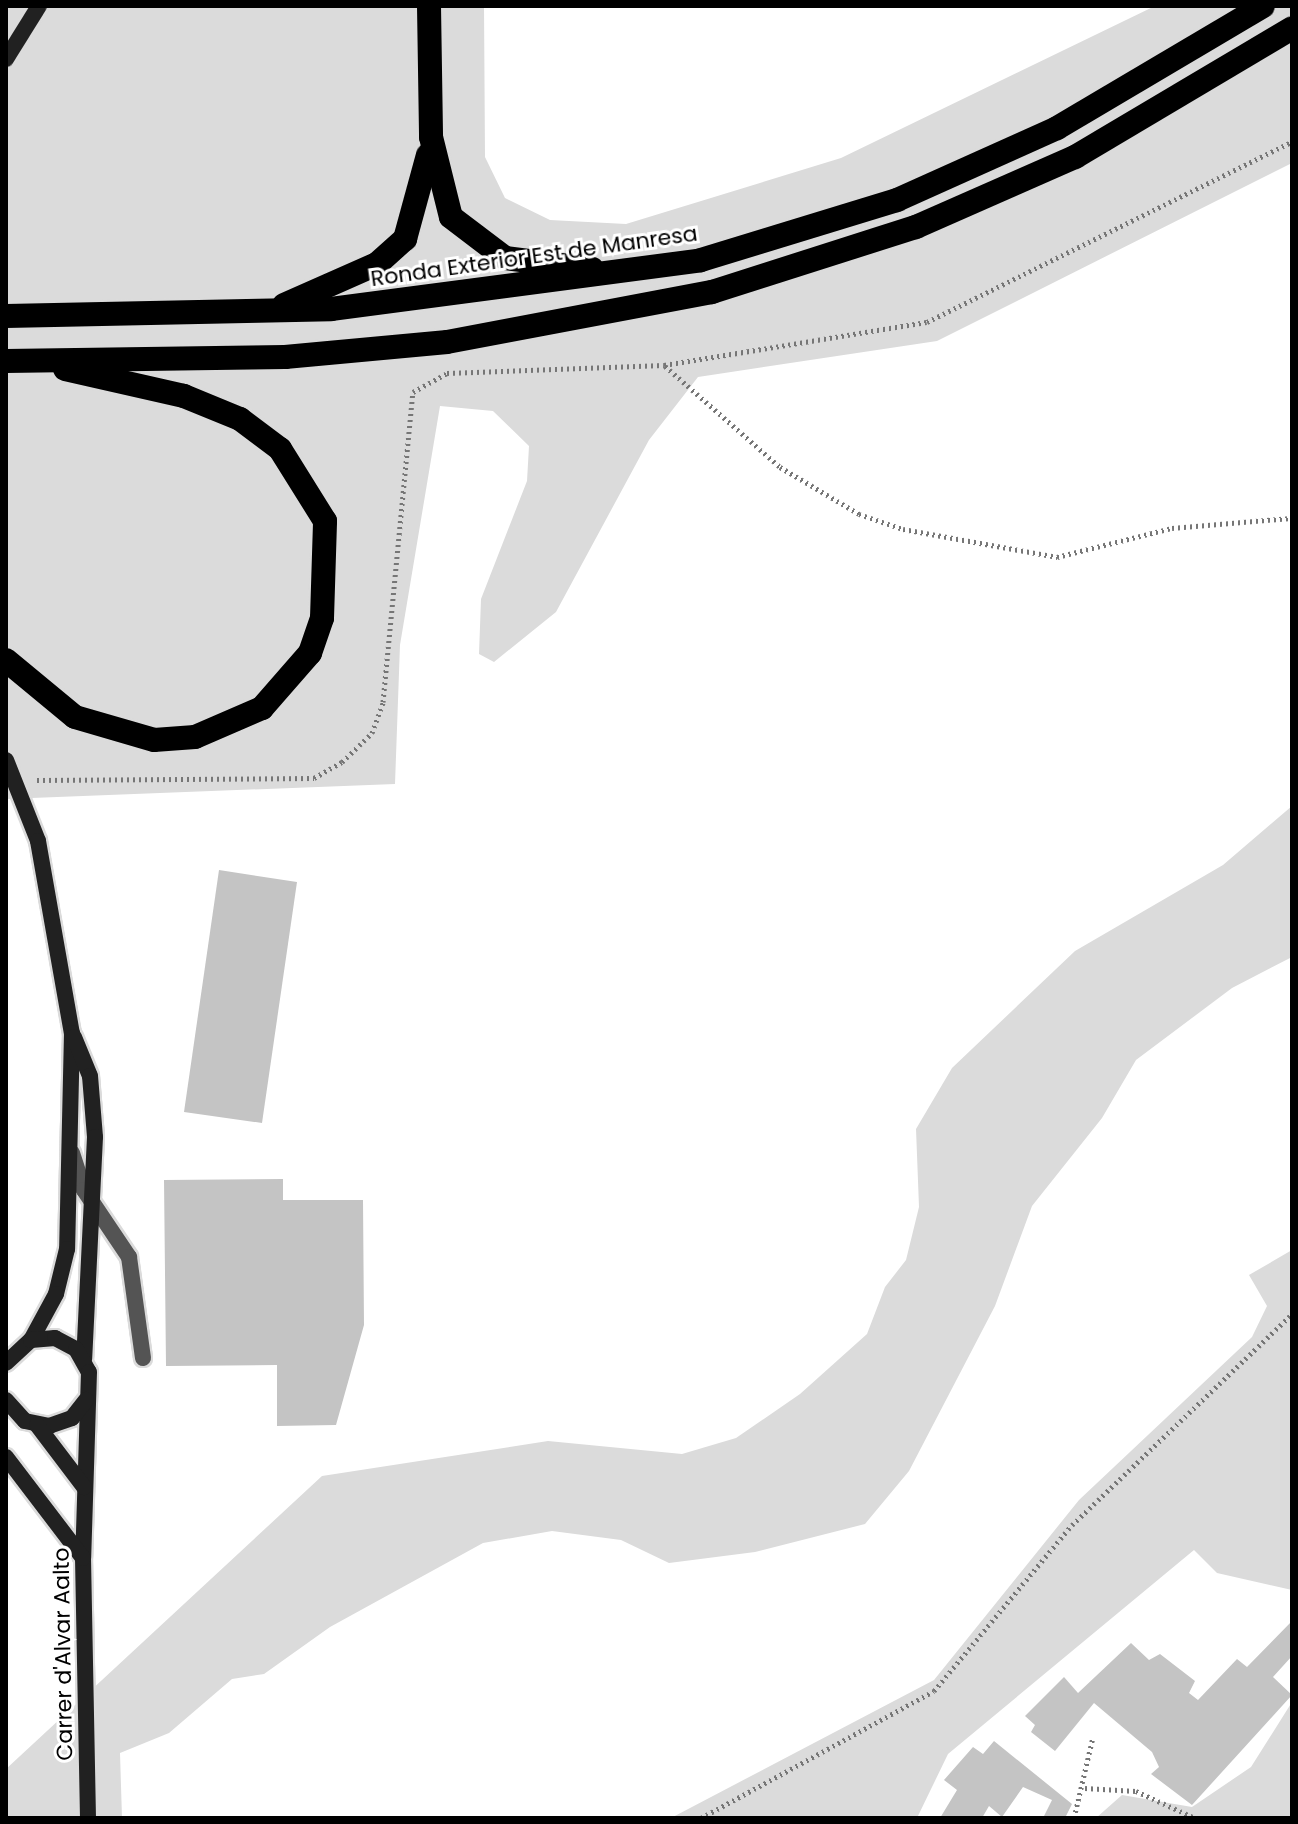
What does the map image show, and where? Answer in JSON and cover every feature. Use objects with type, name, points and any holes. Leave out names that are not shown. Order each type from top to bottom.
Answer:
[{"type":"highway","name":"Ronda Exterior Est de Manresa","points":[[6,316],[331,309],[622,273],[701,260],[897,200],[1057,128],[1263,6]]},
{"type":"highway","points":[[267,312],[377,264],[405,239],[425,183],[431,137],[429,7]]},
{"type":"highway","points":[[17,361],[285,357],[447,342],[712,292],[916,227],[1075,157],[1292,28]]},
{"type":"highway","points":[[431,137],[451,217],[471,238],[505,258],[622,273]]},
{"type":"highway","points":[[6,660],[75,717],[154,740],[195,737],[231,727],[290,679],[310,653],[326,584],[325,521],[280,449],[240,419],[184,396],[17,361]]},
{"type":"street","points":[[6,59],[39,6]]},
{"type":"street","points":[[6,760],[38,841],[72,1033],[67,1249],[56,1294],[31,1340],[6,1363]]},
{"type":"street","name":"Carrer d'Alvar Aalto","points":[[72,1033],[90,1076],[94,1207],[84,1359],[87,1399],[83,1558],[88,1818]]},
{"type":"street","points":[[31,1340],[55,1338],[84,1359]]},
{"type":"street","points":[[37,1425],[72,1418],[87,1399]]},
{"type":"street","points":[[6,1400],[37,1425],[85,1488]]},
{"type":"street","points":[[6,1457],[83,1558]]},
{"type":"lane","points":[[68,1140],[94,1207],[129,1257],[143,1358]]},
{"type":"path","points":[[12,777],[314,778],[342,762],[372,733],[383,702],[413,392],[447,373],[664,365],[927,322],[1292,142]]},
{"type":"path","points":[[664,365],[780,467],[859,514],[903,529],[1057,557],[1172,528],[1292,518]]},
{"type":"path","points":[[701,1818],[934,1691],[1072,1525],[1292,1314]]},
{"type":"path","points":[[1074,1818],[1085,1788],[1093,1737]]},
{"type":"path","points":[[1085,1788],[1136,1791],[1195,1818]]},
{"type":"shaded area","points":[[6,6],[484,6],[485,157],[505,198],[550,220],[626,224],[841,158],[1155,6],[1292,6],[1292,163],[937,341],[698,377],[649,440],[556,612],[494,662],[479,654],[481,599],[527,481],[529,446],[493,411],[440,406],[400,645],[395,784],[6,799]]},
{"type":"shaded area","points":[[1292,806],[1292,957],[1232,988],[1136,1060],[1102,1118],[1032,1206],[995,1306],[909,1471],[865,1524],[755,1552],[669,1563],[621,1540],[552,1531],[483,1543],[330,1627],[264,1674],[232,1679],[169,1733],[120,1753],[122,1818],[6,1818],[6,1769],[322,1476],[548,1441],[682,1454],[736,1438],[800,1394],[867,1334],[885,1287],[906,1260],[919,1207],[916,1129],[952,1068],[1075,951],[1223,865]]},
{"type":"shaded area","points":[[1292,1250],[1292,1590],[1217,1573],[1194,1550],[948,1754],[917,1818],[671,1818],[934,1680],[1079,1500],[1252,1337],[1267,1306],[1249,1275]]},
{"type":"shaded area","points":[[1292,1702],[1292,1818],[1096,1818],[1122,1795],[1192,1807],[1251,1767]]},
{"type":"building","points":[[219,870],[297,882],[262,1123],[184,1112]]},
{"type":"building","points":[[283,1179],[283,1200],[363,1200],[364,1325],[336,1425],[277,1426],[277,1365],[166,1366],[164,1180]]},
{"type":"building","points":[[1292,1621],[1292,1656],[1273,1677],[1292,1695],[1192,1805],[1151,1774],[1159,1767],[1152,1752],[1094,1703],[1055,1751],[1031,1732],[1035,1725],[1025,1716],[1064,1677],[1078,1693],[1131,1643],[1149,1660],[1160,1654],[1195,1681],[1189,1693],[1198,1700],[1237,1659],[1247,1667]]},
{"type":"building","points":[[994,1741],[1072,1804],[1065,1818],[1043,1818],[1052,1800],[1023,1787],[1002,1817],[989,1806],[982,1818],[940,1818],[957,1790],[944,1780],[973,1747],[983,1754]]}]
